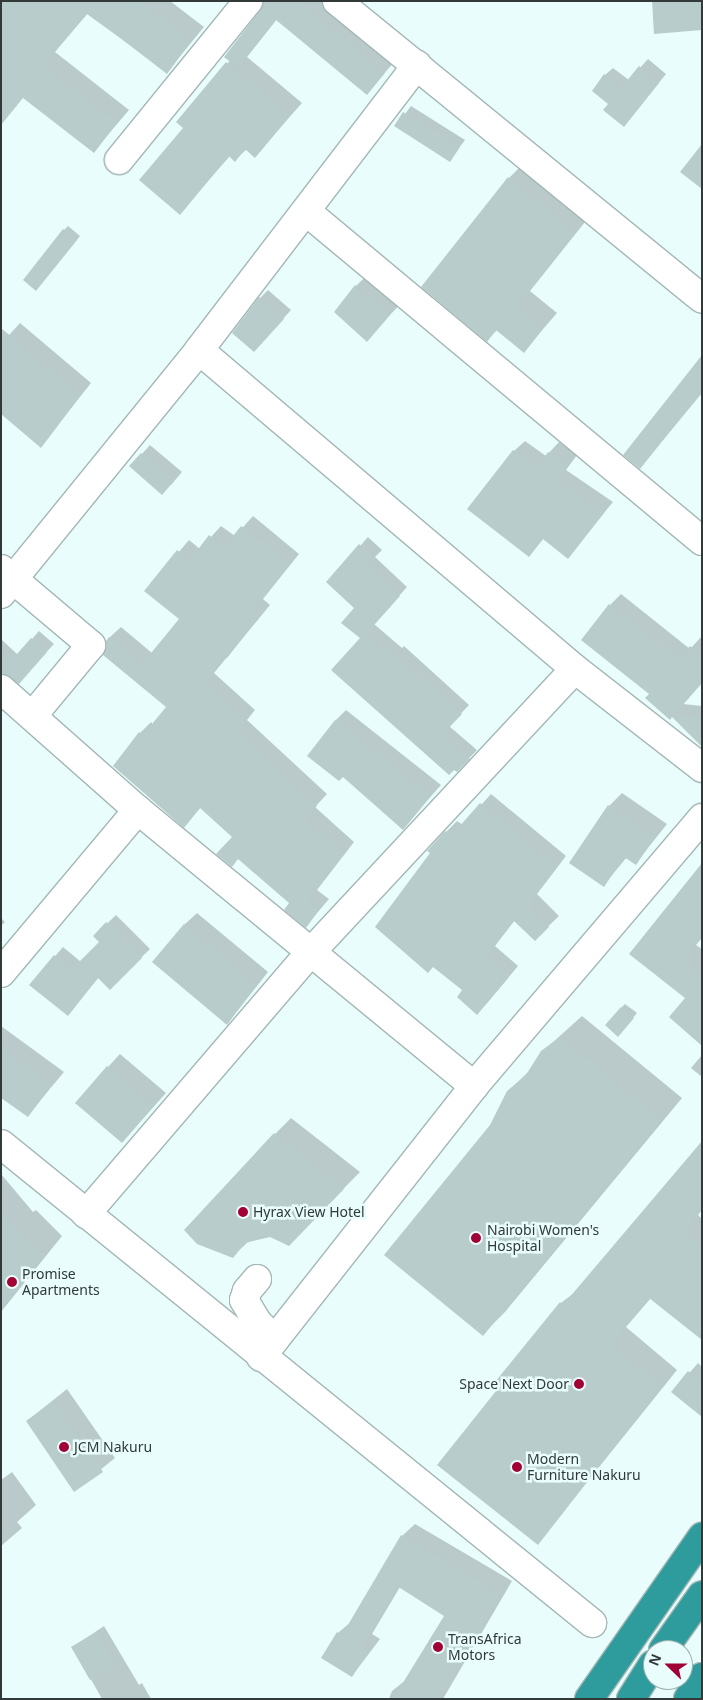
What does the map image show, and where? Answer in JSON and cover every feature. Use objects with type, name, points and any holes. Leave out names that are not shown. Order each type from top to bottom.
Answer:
[{"type":"highway","points":[[589,1699],[702,1538]]},
{"type":"highway","points":[[669,1640],[702,1595]]},
{"type":"highway","points":[[688,1699],[702,1678]]},
{"type":"highway","points":[[631,1699],[643,1680]]},
{"type":"street","points":[[119,160],[248,1]]},
{"type":"street","points":[[337,1],[702,299]]},
{"type":"street","points":[[33,715],[91,645],[5,581],[199,350],[417,65]]},
{"type":"street","points":[[306,212],[702,540]]},
{"type":"street","points":[[199,350],[575,669],[702,768]]},
{"type":"street","points":[[86,1214],[310,953],[575,669]]},
{"type":"street","points":[[1,689],[33,715],[138,810],[474,1086]]},
{"type":"street","points":[[1,973],[138,810]]},
{"type":"street","points":[[268,1348],[474,1086],[702,818]]},
{"type":"street","points":[[1,1144],[86,1214],[268,1348],[592,1623]]},
{"type":"street","points":[[257,1279],[247,1291],[244,1300],[257,1322],[268,1348]]},
{"type":"building","points":[[1,1],[141,1],[192,40],[167,74],[88,13],[43,65],[117,123],[94,153],[23,98],[1,125]]},
{"type":"building","points":[[263,1],[299,1],[385,73],[367,95],[276,20],[238,68],[224,57],[262,8]]},
{"type":"building","points":[[652,1],[702,1],[702,30],[654,34]]},
{"type":"building","points":[[226,62],[290,116],[255,158],[245,149],[235,162],[229,156],[180,215],[139,180],[183,128],[176,122]]},
{"type":"building","points":[[639,66],[659,83],[624,127],[603,110],[608,104],[592,91],[604,74],[621,88]]},
{"type":"building","points":[[403,112],[460,147],[450,162],[394,126]]},
{"type":"building","points":[[702,144],[702,189],[680,172]]},
{"type":"building","points":[[508,177],[575,232],[516,307],[543,329],[524,353],[496,330],[487,342],[421,287]]},
{"type":"building","points":[[63,229],[77,240],[36,291],[23,280]]},
{"type":"building","points":[[355,285],[390,315],[367,342],[334,312]]},
{"type":"building","points":[[259,297],[284,319],[254,352],[232,333]]},
{"type":"building","points":[[1,328],[81,395],[41,448],[1,414]]},
{"type":"building","points":[[702,355],[702,391],[640,469],[623,455]]},
{"type":"building","points":[[513,450],[537,467],[548,452],[567,466],[557,481],[604,513],[568,559],[543,539],[529,557],[467,509]]},
{"type":"building","points":[[141,453],[174,481],[162,495],[129,466]]},
{"type":"building","points":[[241,526],[289,565],[253,611],[260,616],[227,658],[224,655],[205,684],[246,722],[237,732],[317,806],[305,819],[344,854],[307,901],[319,910],[306,928],[284,910],[289,903],[238,859],[232,867],[216,854],[232,837],[200,808],[184,828],[113,766],[139,732],[143,735],[166,707],[103,655],[106,641],[109,637],[142,664],[179,619],[144,591],[177,550],[190,560],[209,535],[224,547]]},
{"type":"building","points":[[359,544],[375,559],[368,566],[400,596],[367,633],[393,656],[395,654],[462,714],[442,735],[470,759],[457,772],[454,770],[449,775],[331,670],[360,638],[341,623],[354,608],[326,582]]},
{"type":"building","points":[[609,604],[679,659],[690,646],[702,656],[702,683],[674,715],[702,717],[702,747],[672,717],[670,720],[645,698],[649,694],[581,640]]},
{"type":"building","points":[[31,638],[47,652],[19,684],[1,674],[1,654],[10,662]]},
{"type":"building","points":[[335,720],[431,796],[403,830],[343,777],[339,781],[307,756]]},
{"type":"building","points":[[480,803],[557,867],[528,905],[549,927],[535,941],[514,921],[485,957],[509,977],[477,1015],[457,997],[462,990],[433,967],[428,973],[375,927],[430,853],[427,851],[445,831],[452,835]]},
{"type":"building","points":[[608,805],[655,837],[636,865],[624,857],[604,887],[569,863]]},
{"type":"building","points":[[702,863],[702,936],[682,960],[702,976],[702,1046],[669,1017],[685,998],[629,954]]},
{"type":"building","points":[[106,922],[142,958],[110,990],[98,978],[68,1016],[29,985],[54,955],[72,969],[99,942],[93,936]]},
{"type":"building","points":[[184,924],[256,985],[227,1025],[152,962]]},
{"type":"building","points":[[621,1007],[634,1018],[618,1037],[605,1025]]},
{"type":"building","points":[[560,1037],[661,1120],[483,1336],[384,1255],[490,1125],[507,1091],[526,1075],[541,1051]]},
{"type":"building","points":[[1,1048],[52,1085],[28,1117],[1,1098]]},
{"type":"building","points":[[107,1066],[154,1106],[122,1143],[75,1103]]},
{"type":"building","points":[[274,1133],[344,1189],[289,1246],[270,1237],[245,1243],[233,1258],[197,1244],[184,1230]]},
{"type":"building","points":[[702,1141],[702,1209],[683,1232],[702,1247],[702,1340],[649,1298],[611,1344],[662,1386],[538,1545],[437,1465],[500,1386],[495,1382],[560,1302],[563,1305]]},
{"type":"building","name":"Promise Apartments","points":[[1,1213],[14,1230],[16,1228],[44,1255],[1,1309]]},
{"type":"building","points":[[688,1371],[702,1382],[702,1417],[671,1392]]},
{"type":"building","name":"JCM Nakuru","points":[[54,1401],[103,1472],[74,1492],[26,1421]]},
{"type":"building","points":[[401,1535],[501,1594],[437,1699],[393,1699],[444,1616],[397,1586],[361,1647],[368,1652],[352,1677],[321,1658],[337,1632],[342,1635]]},
{"type":"building","points":[[96,1632],[116,1666],[90,1680],[71,1647]]},
{"type":"place","name":"Hyrax View Hotel","points":[[243,1212]]},
{"type":"place","name":"Nairobi Women's Hospital","points":[[476,1238]]},
{"type":"place","name":"Promise Apartments","points":[[12,1282]]},
{"type":"place","name":"Space Next Door","points":[[579,1384]]},
{"type":"place","name":"JCM Nakuru","points":[[64,1447]]},
{"type":"place","name":"Modern Furniture Nakuru","points":[[517,1467]]},
{"type":"place","name":"TransAfrica Motors","points":[[438,1647]]}]
